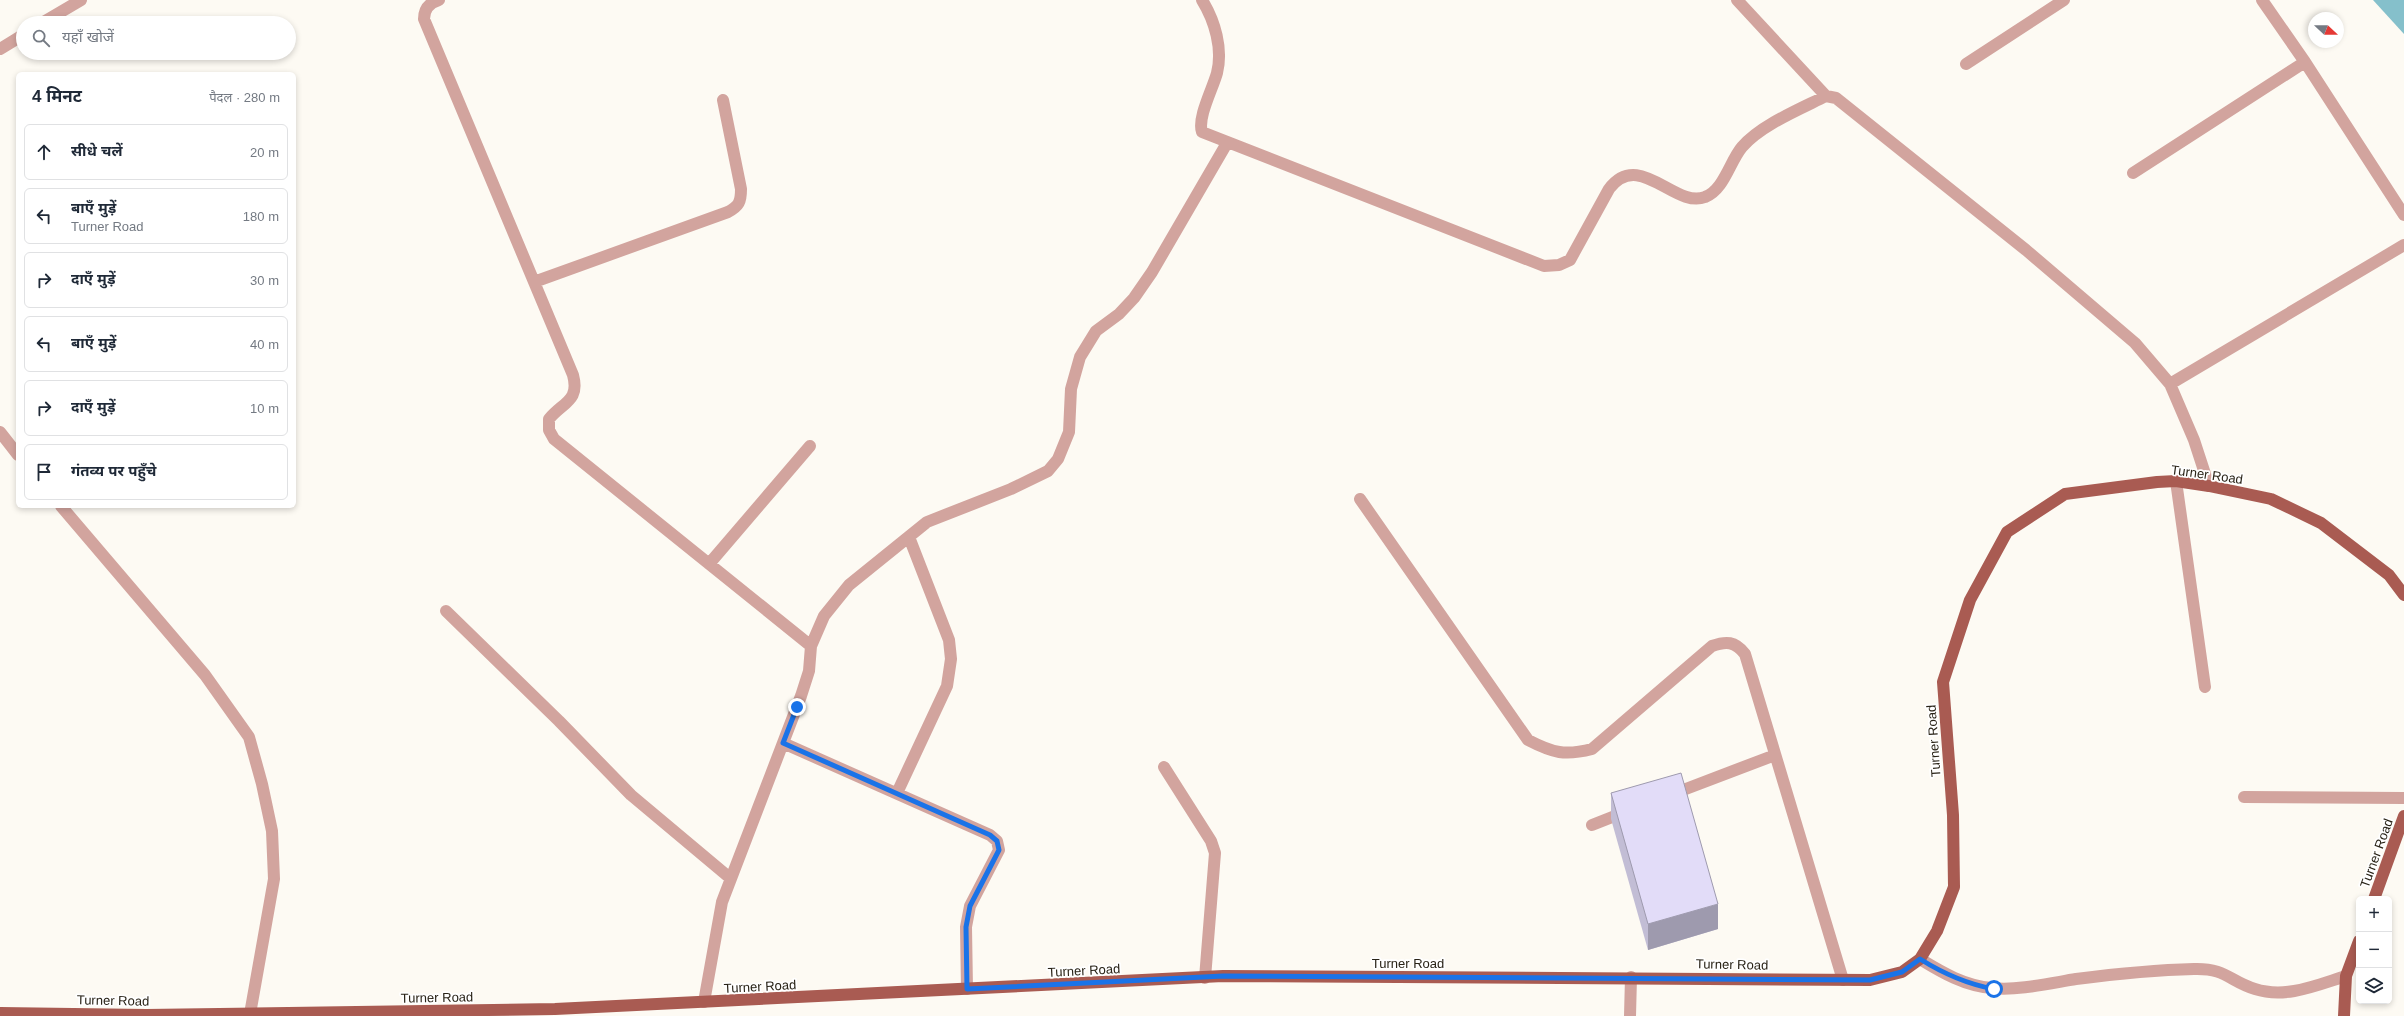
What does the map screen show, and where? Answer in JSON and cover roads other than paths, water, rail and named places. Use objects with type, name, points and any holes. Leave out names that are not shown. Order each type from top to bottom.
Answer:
[{"type":"main road","name":"Turner Road","points":[[0,1013],[250,1014],[555,1010],[1205,978],[1631,977],[1870,980],[1895,973],[1920,959],[1937,931],[1954,887],[1953,815],[1943,682],[1970,600],[2007,532],[2064,494],[2176,482],[2209,486],[2271,499],[2321,523],[2389,575],[2404,595]]},
{"type":"main road","name":"Turner Road","points":[[2375,896],[2404,816]]},
{"type":"main road","points":[[2344,1016],[2346,976],[2356,949]]},
{"type":"street","points":[[440,0],[428,5],[424,11],[424,20],[534,282],[575,384],[575,391],[571,399],[549,419],[549,430],[554,438],[811,646]]},
{"type":"street","points":[[1202,0],[1211,14],[1220,48],[1218,72],[1200,127],[1202,132],[1544,266],[1559,265],[1570,260],[1616,180],[1626,174],[1636,175],[1692,198],[1703,198],[1712,194],[1718,187],[1739,151],[1759,132],[1826,96]]},
{"type":"street","points":[[1738,0],[1826,96],[1836,98],[2085,299],[2135,343],[2170,384],[2194,440],[2209,486]]},
{"type":"street","points":[[1966,64],[2064,0]]},
{"type":"street","points":[[2262,0],[2305,62],[2404,215]]},
{"type":"street","points":[[54,16],[79,1]]},
{"type":"street","points":[[0,49],[16,39]]},
{"type":"street","points":[[2133,173],[2305,62]]},
{"type":"street","points":[[534,282],[728,212],[737,206],[741,199],[741,189],[723,100]]},
{"type":"street","points":[[704,1002],[722,902],[809,671],[811,646],[824,616],[849,584],[927,522],[1011,489],[1048,471],[1058,459],[1069,432],[1071,389],[1080,357],[1096,331],[1119,314],[1134,298],[1152,272],[1227,143]]},
{"type":"street","points":[[2170,384],[2404,245]]},
{"type":"street","points":[[0,432],[16,452]]},
{"type":"street","points":[[709,564],[810,446]]},
{"type":"street","points":[[2176,482],[2205,687]]},
{"type":"street","points":[[1360,499],[1528,740],[1549,751],[1572,754],[1592,749],[1712,646],[1726,641],[1739,646],[1745,654],[1843,980]]},
{"type":"street","points":[[63,508],[205,675],[249,737],[262,784],[272,831],[274,879],[250,1014]]},
{"type":"street","points":[[897,793],[947,686],[951,659],[949,640],[909,537]]},
{"type":"street","points":[[446,611],[559,721],[631,795],[730,878]]},
{"type":"street","points":[[783,743],[990,835],[997,841],[999,850],[970,906],[966,927],[967,989]]},
{"type":"street","points":[[1658,800],[1775,755]]},
{"type":"street","points":[[1164,767],[1211,841],[1215,853],[1205,978]]},
{"type":"street","points":[[2244,796],[2404,798]]},
{"type":"street","points":[[1592,825],[1636,808]]},
{"type":"street","points":[[1920,959],[1942,973],[1969,984],[1994,989],[2116,974],[2194,969],[2220,971],[2239,983],[2272,993],[2290,992],[2346,976]]},
{"type":"street","points":[[1630,1016],[1631,977]]},
{"type":"water","points":[[2373,0],[2404,0],[2404,34]]}]
